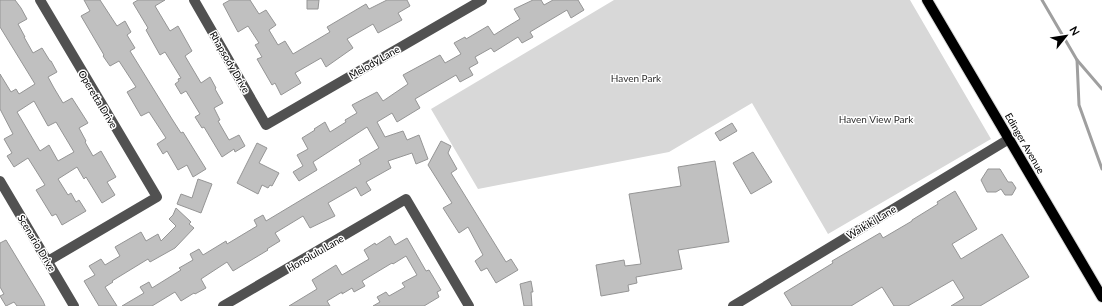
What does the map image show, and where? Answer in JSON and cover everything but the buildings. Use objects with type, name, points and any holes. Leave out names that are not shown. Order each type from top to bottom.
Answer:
[{"type":"main road","name":"Edinger Avenue","points":[[927,0],[1102,297]]},
{"type":"street","name":"Operetta Drive","points":[[40,0],[157,197],[48,261]]},
{"type":"street","name":"Rhapsody Drive","points":[[194,0],[266,125]]},
{"type":"street","name":"Melody Lane","points":[[266,125],[482,0]]},
{"type":"street","name":"Waikiki Lane","points":[[732,306],[1009,139]]},
{"type":"street","name":"Scenario Drive","points":[[0,181],[74,306]]},
{"type":"street","name":"Honolulu Lane","points":[[223,306],[406,199],[469,306]]},
{"type":"green space","name":"Haven Park","points":[[614,0],[910,0],[991,139],[828,234],[752,103],[669,152],[478,189],[431,109]]},
{"type":"waterway","points":[[1042,0],[1077,60],[1102,89]]},
{"type":"waterway","points":[[1077,60],[1079,105],[1102,169]]},
{"type":"park label","name":"Haven View Park","points":[[876,119]]}]
